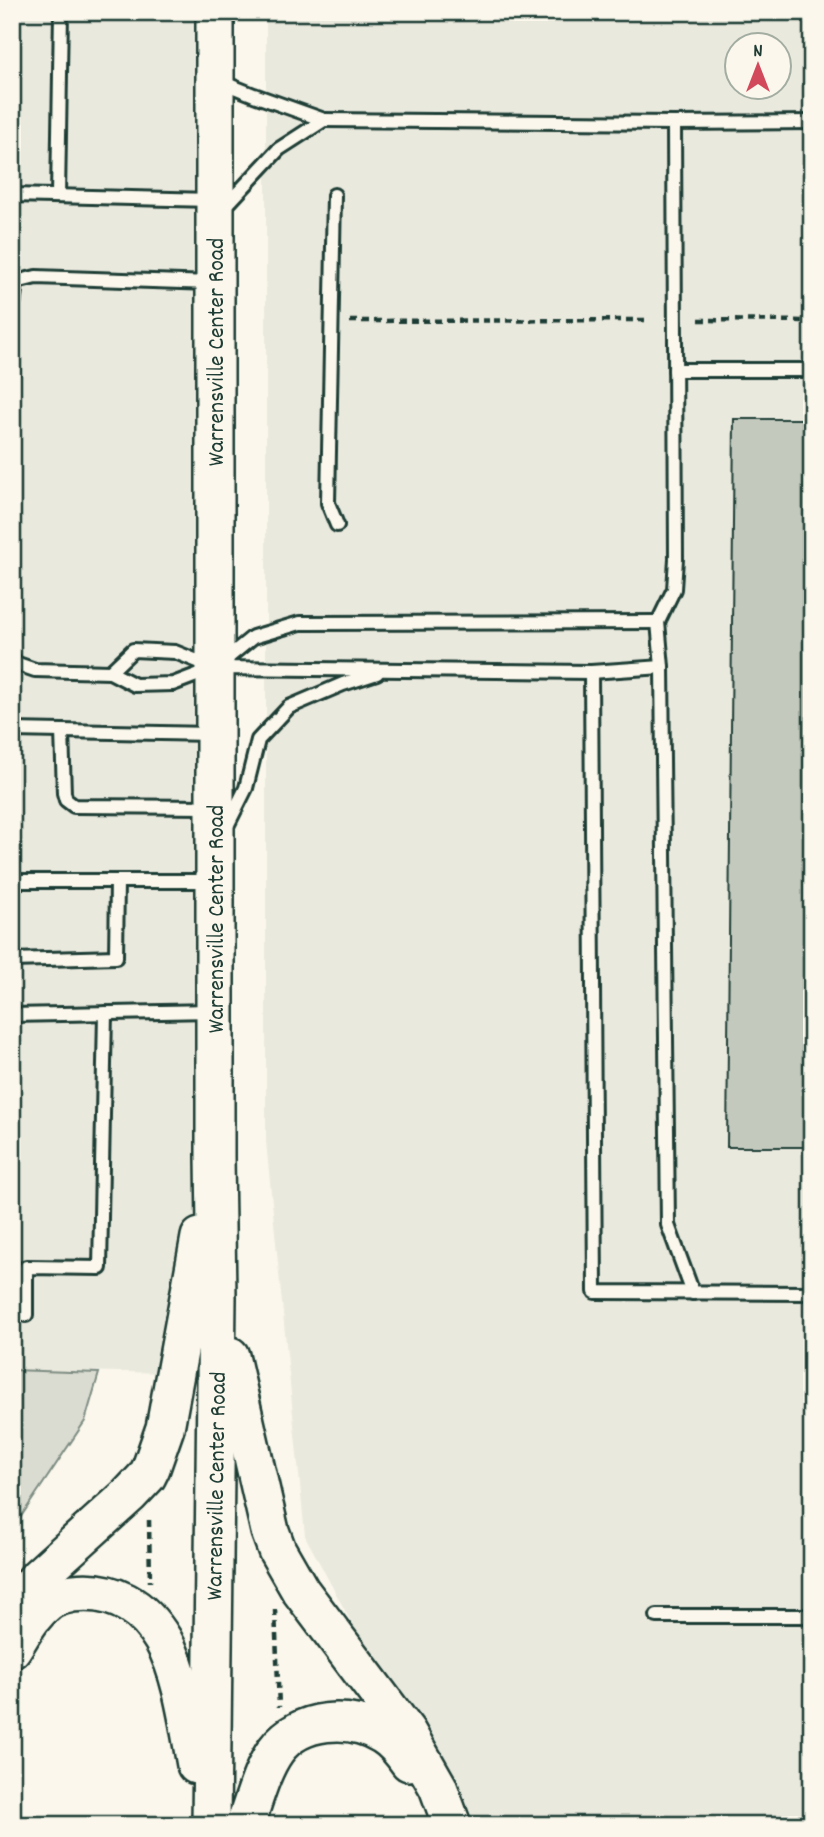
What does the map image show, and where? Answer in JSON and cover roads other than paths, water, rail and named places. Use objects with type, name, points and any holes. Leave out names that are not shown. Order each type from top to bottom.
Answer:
[{"type":"main road","name":"Warrensville Center Road","points":[[209,1825],[217,1297],[215,12]]},
{"type":"main road","points":[[12,1611],[38,1577],[129,1494],[151,1468],[165,1428],[215,1157]]},
{"type":"main road","points":[[217,1297],[270,1531],[277,1550],[300,1590],[406,1731],[438,1787],[452,1825]]},
{"type":"main road","points":[[12,1649],[40,1609],[62,1595],[94,1592],[108,1594],[142,1613],[164,1641],[184,1698],[209,1825]]},
{"type":"main road","points":[[245,1825],[269,1761],[277,1748],[293,1733],[335,1722],[360,1725],[386,1737],[417,1774],[446,1825]]},
{"type":"lane","points":[[58,196],[61,12]]},
{"type":"lane","points":[[215,79],[324,120],[812,122]]},
{"type":"lane","points":[[12,195],[58,196],[215,209],[279,149],[324,120]]},
{"type":"lane","points":[[674,123],[676,559],[674,589],[658,622],[662,667],[668,1225],[693,1293]]},
{"type":"lane","points":[[334,195],[328,503],[337,526]]},
{"type":"lane","points":[[12,372],[14,281],[36,277],[215,284]]},
{"type":"lane","points":[[675,370],[812,370]]},
{"type":"lane","points":[[12,673],[35,670],[110,672],[135,685],[173,684],[215,668],[253,637],[300,623],[658,622]]},
{"type":"lane","points":[[110,672],[133,650],[176,652],[215,668],[591,672],[662,667]]},
{"type":"lane","points":[[12,657],[15,663],[35,670]]},
{"type":"lane","points":[[12,881],[117,881],[215,866],[246,788],[258,740],[289,707],[387,670]]},
{"type":"lane","points":[[591,672],[595,1292],[812,1293]]},
{"type":"lane","points":[[12,730],[215,734]]},
{"type":"lane","points":[[62,731],[64,793],[66,800],[74,806],[215,807]]},
{"type":"lane","points":[[12,960],[116,957],[117,881]]},
{"type":"lane","points":[[12,1015],[215,1011]]},
{"type":"lane","points":[[26,1315],[26,1267],[100,1268],[105,1013]]},
{"type":"lane","points":[[657,1616],[812,1616]]}]
